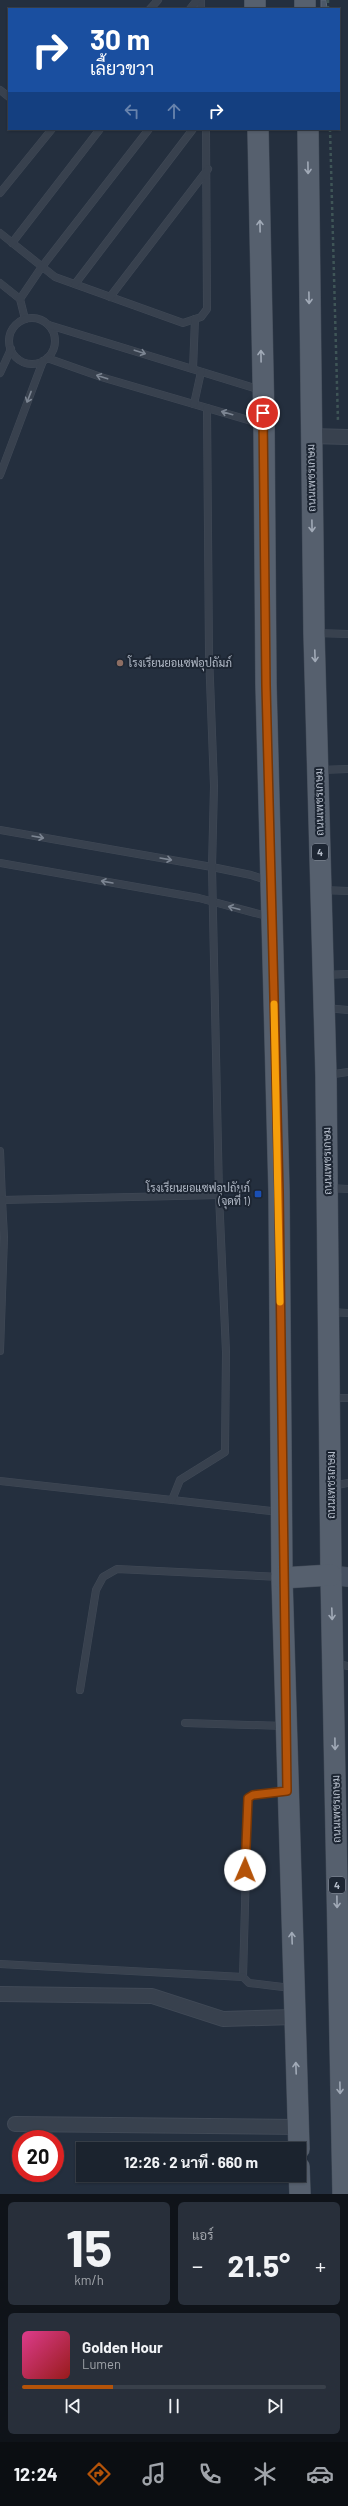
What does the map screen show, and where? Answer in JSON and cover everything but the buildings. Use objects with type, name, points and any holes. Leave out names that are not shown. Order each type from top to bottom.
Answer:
[{"type":"main road","points":[[258,130],[262,390],[264,424],[266,685],[279,1185],[282,1578],[298,2142]]},
{"type":"main road","name":"ถนนเพชรเกษม","points":[[308,130],[314,633],[326,1076],[327,1188],[339,1312],[341,1664],[339,1833],[343,1968],[343,2194]]},
{"type":"main road","points":[[282,1578],[340,1576]]},
{"type":"main road","points":[[300,2182],[300,2194]]},
{"type":"street","points":[[311,436],[343,437]]},
{"type":"street","points":[[0,1994],[152,1996],[223,2020],[294,2017]]},
{"type":"street","points":[[14,2124],[298,2127]]},
{"type":"lane","points":[[151,8],[158,0]]},
{"type":"lane","points":[[191,8],[197,0]]},
{"type":"lane","points":[[0,193],[50,130]]},
{"type":"lane","points":[[12,244],[99,130]]},
{"type":"lane","points":[[20,298],[41,268],[148,130]]},
{"type":"lane","points":[[75,284],[192,130]]},
{"type":"lane","points":[[0,233],[41,268],[55,277],[183,323],[200,317],[207,309],[208,168],[206,130]]},
{"type":"lane","points":[[110,297],[208,168]]},
{"type":"lane","points":[[0,283],[20,298],[25,319]]},
{"type":"lane","points":[[262,390],[49,325],[38,319],[25,319],[17,323],[11,331],[9,340],[14,355],[31,364],[45,359],[101,377],[264,424]]},
{"type":"lane","points":[[193,369],[195,319]]},
{"type":"lane","points":[[0,475],[45,359],[54,346],[55,338],[49,325]]},
{"type":"lane","points":[[0,372],[11,349]]},
{"type":"lane","points":[[194,404],[201,372]]},
{"type":"lane","points":[[172,1500],[180,1480],[224,1452],[226,1352],[219,1194],[214,902],[212,867],[214,786],[209,654],[207,408]]},
{"type":"lane","points":[[314,633],[348,634]]},
{"type":"lane","points":[[318,770],[348,769]]},
{"type":"lane","points":[[0,830],[212,867],[251,875],[272,882]]},
{"type":"lane","points":[[0,863],[214,902],[272,918]]},
{"type":"lane","points":[[321,890],[348,891]]},
{"type":"lane","points":[[323,975],[348,974]]},
{"type":"lane","points":[[324,1008],[348,1010]]},
{"type":"lane","points":[[326,1076],[348,1072]]},
{"type":"lane","points":[[0,1151],[4,1237],[0,1352]]},
{"type":"lane","points":[[327,1188],[348,1189]]},
{"type":"lane","points":[[2,1200],[219,1194]]},
{"type":"lane","points":[[0,1481],[282,1512]]},
{"type":"lane","points":[[80,1690],[96,1590],[103,1578],[117,1569],[282,1578]]},
{"type":"lane","points":[[185,1723],[286,1726]]},
{"type":"lane","points":[[243,1977],[248,1798],[253,1795],[287,1791]]},
{"type":"lane","points":[[0,1964],[243,1977],[249,1983],[294,1988]]},
{"type":"path","points":[[330,130],[343,437]]},
{"type":"slow traffic","points":[[274,1004],[280,1302]]},
{"type":"place","name":"โรงเรียนยอแซฟอุปถัมภ์","points":[[120,663]]},
{"type":"place","name":"โรงเรียนยอแซฟอุปถัมภ์ (จุดที่ 1)","points":[[258,1194]]},
{"type":"route","points":[[245,1870],[246,1808],[248,1798],[253,1795],[287,1791],[282,1578],[279,1192],[266,685],[263,413]]}]
